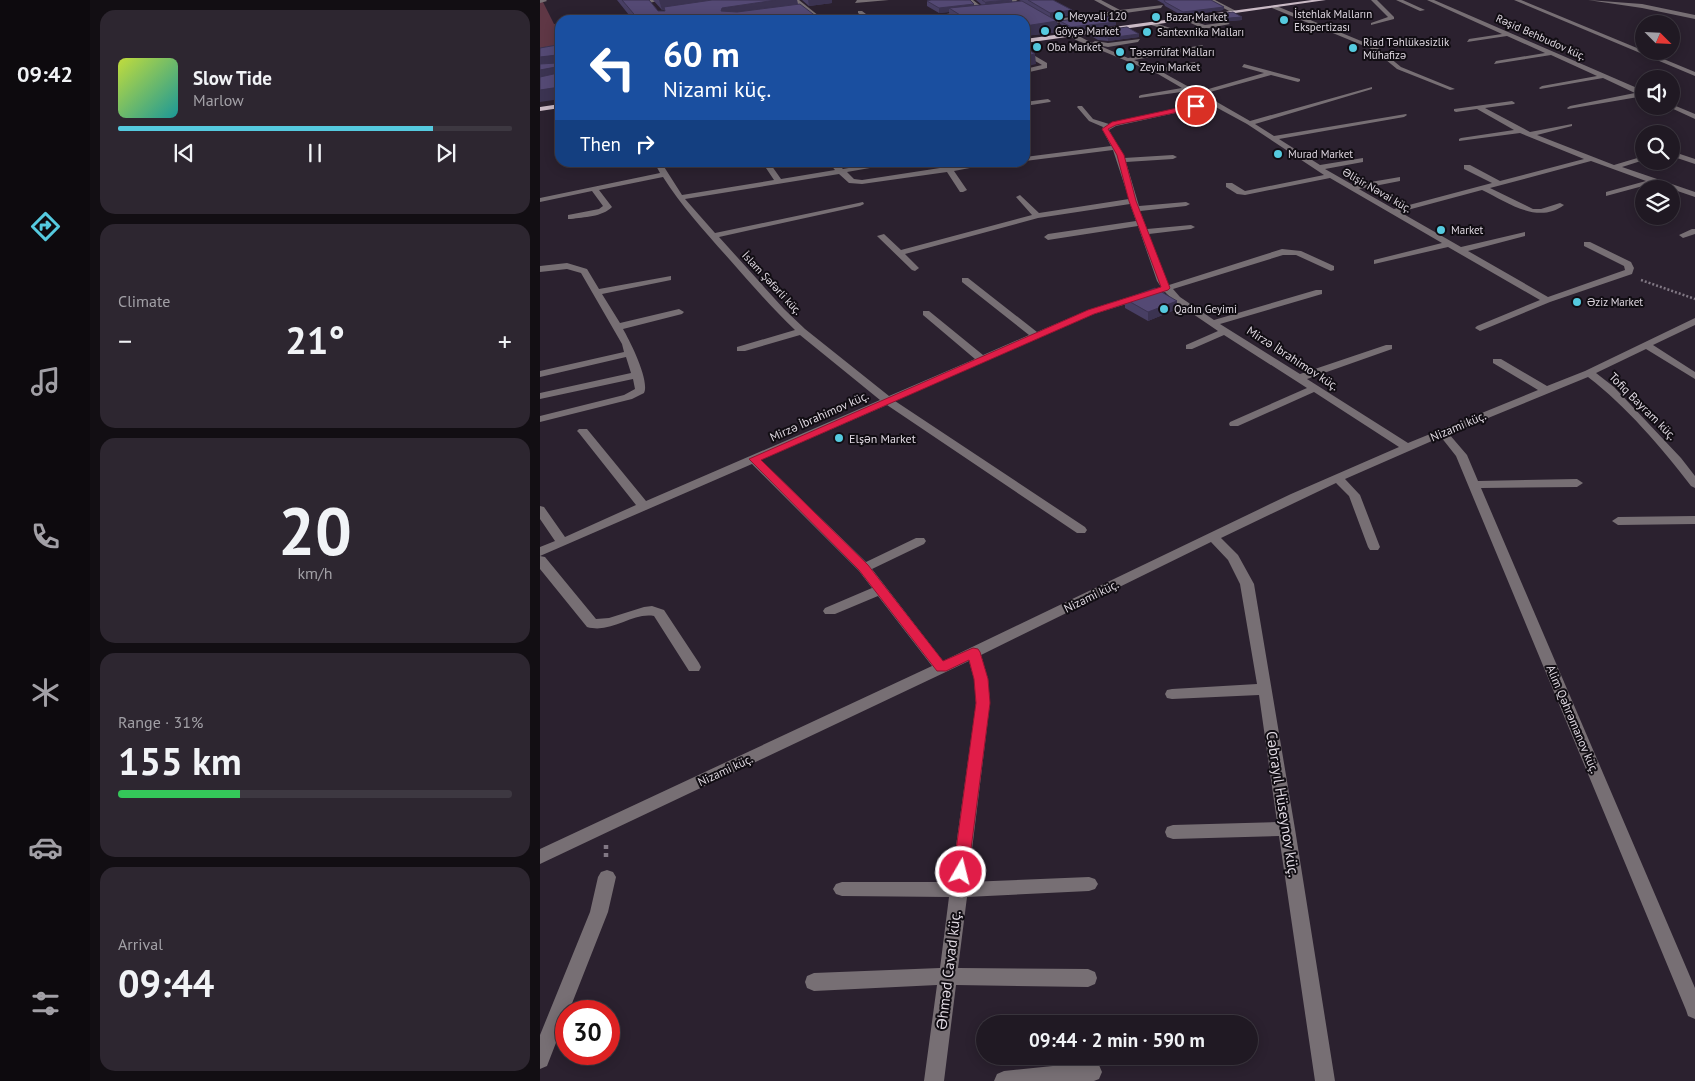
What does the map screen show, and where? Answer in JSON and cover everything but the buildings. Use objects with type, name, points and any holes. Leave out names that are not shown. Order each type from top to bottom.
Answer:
[{"type":"main road","points":[[1030,41],[1323,0]]},
{"type":"main road","points":[[540,109],[555,107]]},
{"type":"street","points":[[648,1],[658,0]]},
{"type":"street","points":[[796,0],[815,15]]},
{"type":"street","points":[[857,2],[886,0]]},
{"type":"street","points":[[970,0],[983,11],[984,15]]},
{"type":"street","name":"Əlişir Nəvai küç.","points":[[1012,0],[1070,35],[1156,72],[1249,123],[1351,188],[1547,300]]},
{"type":"street","points":[[1096,0],[1119,12]]},
{"type":"street","points":[[1212,0],[1235,12]]},
{"type":"street","points":[[1373,24],[1392,18],[1374,0]]},
{"type":"street","points":[[1399,0],[1422,10]]},
{"type":"street","name":"Rəşid Behbudov küç.","points":[[1430,0],[1635,90]]},
{"type":"street","points":[[1517,0],[1695,74]]},
{"type":"street","points":[[1592,0],[1642,6],[1695,17]]},
{"type":"street","points":[[648,1],[654,7]]},
{"type":"street","points":[[1642,6],[1661,4]]},
{"type":"street","points":[[1048,22],[1161,6]]},
{"type":"street","points":[[1013,8],[1023,7]]},
{"type":"street","points":[[1274,7],[1376,49],[1399,68],[1452,89]]},
{"type":"street","points":[[798,10],[807,9]]},
{"type":"street","points":[[944,15],[994,10]]},
{"type":"street","points":[[860,12],[864,15]]},
{"type":"street","points":[[1186,19],[1204,27],[1227,24]]},
{"type":"street","points":[[1153,24],[1195,37]]},
{"type":"street","points":[[1469,41],[1509,34]]},
{"type":"street","points":[[1088,44],[1108,45],[1138,40]]},
{"type":"street","points":[[1126,60],[1201,46]]},
{"type":"street","points":[[1496,63],[1554,53]]},
{"type":"street","points":[[1030,55],[1044,64],[1045,67],[1030,70]]},
{"type":"street","points":[[1156,72],[1193,63]]},
{"type":"street","points":[[1244,66],[1298,80]]},
{"type":"street","points":[[1197,94],[1271,73]]},
{"type":"street","points":[[1542,88],[1604,76]]},
{"type":"street","points":[[1249,123],[1370,88]]},
{"type":"street","points":[[1141,97],[1188,89]]},
{"type":"street","points":[[1570,108],[1635,96]]},
{"type":"street","points":[[1030,103],[1048,101]]},
{"type":"street","points":[[1080,107],[1091,120],[1107,126],[1212,103]]},
{"type":"street","points":[[1456,110],[1512,103]]},
{"type":"street","points":[[1479,108],[1525,133],[1650,180]]},
{"type":"street","points":[[1680,110],[1695,117]]},
{"type":"street","points":[[1273,138],[1404,115]]},
{"type":"street","points":[[1461,140],[1525,133],[1570,125]]},
{"type":"street","name":"Mirzə İbrahimov küç.","points":[[1107,126],[1105,131],[1122,160],[1134,205],[1165,288],[1185,305],[1212,323],[1408,448]]},
{"type":"street","points":[[1030,158],[1116,147]]},
{"type":"street","points":[[1680,156],[1695,162]]},
{"type":"street","points":[[1122,160],[1174,157]]},
{"type":"street","points":[[1392,212],[1591,159]]},
{"type":"street","points":[[1318,168],[1360,160]]},
{"type":"street","points":[[1614,167],[1635,161]]},
{"type":"street","name":"İslam Şəfərli küç.","points":[[660,167],[680,198],[781,311],[802,331],[888,401],[1081,530]]},
{"type":"street","points":[[769,167],[779,181]]},
{"type":"street","points":[[837,167],[852,181],[856,182],[963,167]]},
{"type":"street","points":[[680,198],[867,167]]},
{"type":"street","points":[[1467,167],[1500,184]]},
{"type":"street","points":[[949,169],[963,190]]},
{"type":"street","points":[[540,200],[664,174]]},
{"type":"street","points":[[1229,185],[1240,192],[1246,193],[1331,176]]},
{"type":"street","points":[[1351,188],[1397,179]]},
{"type":"street","points":[[1609,194],[1635,186]]},
{"type":"street","points":[[1483,188],[1532,211],[1542,211],[1560,205]]},
{"type":"street","points":[[572,217],[602,211],[608,207],[594,189]]},
{"type":"street","points":[[1680,190],[1695,195]]},
{"type":"street","points":[[1020,197],[1036,216]]},
{"type":"street","points":[[713,236],[860,204]]},
{"type":"street","points":[[899,253],[1036,216],[1134,205],[1186,204]]},
{"type":"street","points":[[1048,237],[1144,228],[1191,227]]},
{"type":"street","points":[[1682,235],[1695,231]]},
{"type":"street","points":[[1461,250],[1522,234]]},
{"type":"street","points":[[882,236],[916,268]]},
{"type":"street","points":[[1377,262],[1448,244]]},
{"type":"street","points":[[1480,328],[1547,300],[1629,272],[1628,264],[1587,244]]},
{"type":"street","points":[[1165,288],[1282,252],[1298,254],[1331,268]]},
{"type":"street","points":[[540,269],[567,266],[584,271],[631,353],[641,387],[640,392],[635,395],[540,419]]},
{"type":"street","points":[[596,292],[668,278]]},
{"type":"street","points":[[965,280],[1036,336]]},
{"type":"street","name":"Mirzə İbrahimov küç.","points":[[540,552],[1106,306],[1165,288]]},
{"type":"street","points":[[1212,323],[1319,292]]},
{"type":"street","points":[[617,327],[679,312]]},
{"type":"street","points":[[926,313],[982,360]]},
{"type":"street","name":"Nizami küç.","points":[[540,857],[941,668],[1337,478],[1588,373],[1695,321]]},
{"type":"street","points":[[740,349],[802,331]]},
{"type":"street","points":[[1189,346],[1225,331]]},
{"type":"street","points":[[1646,345],[1695,376]]},
{"type":"street","points":[[1299,378],[1389,348]]},
{"type":"street","points":[[540,374],[631,353]]},
{"type":"street","points":[[1497,361],[1546,390]]},
{"type":"street","name":"Tofiq Bayram küç.","points":[[1588,373],[1610,390],[1677,460],[1695,484]]},
{"type":"street","points":[[540,396],[638,375]]},
{"type":"street","points":[[1234,424],[1315,388]]},
{"type":"street","points":[[582,431],[644,507]]},
{"type":"street","name":"Alim Qəhrəmanov küç.","points":[[1443,433],[1461,456],[1695,1010]]},
{"type":"street","points":[[754,459],[864,568],[941,668]]},
{"type":"street","points":[[1337,478],[1354,495],[1361,509],[1374,547]]},
{"type":"street","points":[[1473,485],[1576,483]]},
{"type":"street","points":[[540,510],[562,542]]},
{"type":"street","points":[[1618,521],[1695,520]]},
{"type":"street","name":"Cəbrayıl Hüseynov küç.","points":[[1213,537],[1233,558],[1247,584],[1287,829],[1325,1081]]},
{"type":"street","points":[[864,568],[920,540]]},
{"type":"street","points":[[540,560],[592,624],[601,626],[612,624],[645,610],[652,609],[658,613],[694,667]]},
{"type":"street","points":[[830,611],[882,589]]},
{"type":"street","name":"Əhməd Cavad küç.","points":[[934,1081],[983,703],[981,679],[973,652]]},
{"type":"street","points":[[1172,694],[1265,689]]},
{"type":"street","points":[[1173,832],[1287,829]]},
{"type":"street","points":[[540,1059],[600,912],[607,877]]},
{"type":"street","points":[[842,889],[958,890],[1089,884]]},
{"type":"street","points":[[814,982],[947,976],[1088,978]]},
{"type":"street","points":[[1004,1081],[1092,1072]]},
{"type":"path","points":[[1624,274],[1695,299]]},
{"type":"path","points":[[605,827],[607,877]]},
{"type":"shaded area","points":[[540,0],[542,0],[555,24],[555,51],[540,53]]},
{"type":"place","name":"Meyvəli 120","points":[[1059,16]]},
{"type":"place","name":"Bazar Market","points":[[1156,17]]},
{"type":"place","name":"İstehlak Malların Ekspertizası","points":[[1284,20]]},
{"type":"place","name":"Göyçə Market","points":[[1045,31]]},
{"type":"place","name":"Santexnika Malları","points":[[1147,32]]},
{"type":"place","name":"Oba Market","points":[[1037,47]]},
{"type":"place","name":"Riad Təhlükəsizlik Mühafizə","points":[[1353,48]]},
{"type":"place","name":"Təsərrüfat Malları","points":[[1120,52]]},
{"type":"place","name":"Zeyin Market","points":[[1130,67]]},
{"type":"place","name":"Murad Market","points":[[1278,154]]},
{"type":"place","name":"Market","points":[[1441,230]]},
{"type":"place","name":"Əziz Market","points":[[1577,302]]},
{"type":"place","name":"Qadın Geyimi","points":[[1164,309]]},
{"type":"place","name":"Elşən Market","points":[[839,438]]},
{"type":"route","points":[[961,872],[983,703],[981,679],[973,652],[941,668],[864,568],[754,459],[1091,312],[1165,288],[1125,178],[1122,160],[1105,129],[1107,126],[1114,124],[1196,106]]}]
